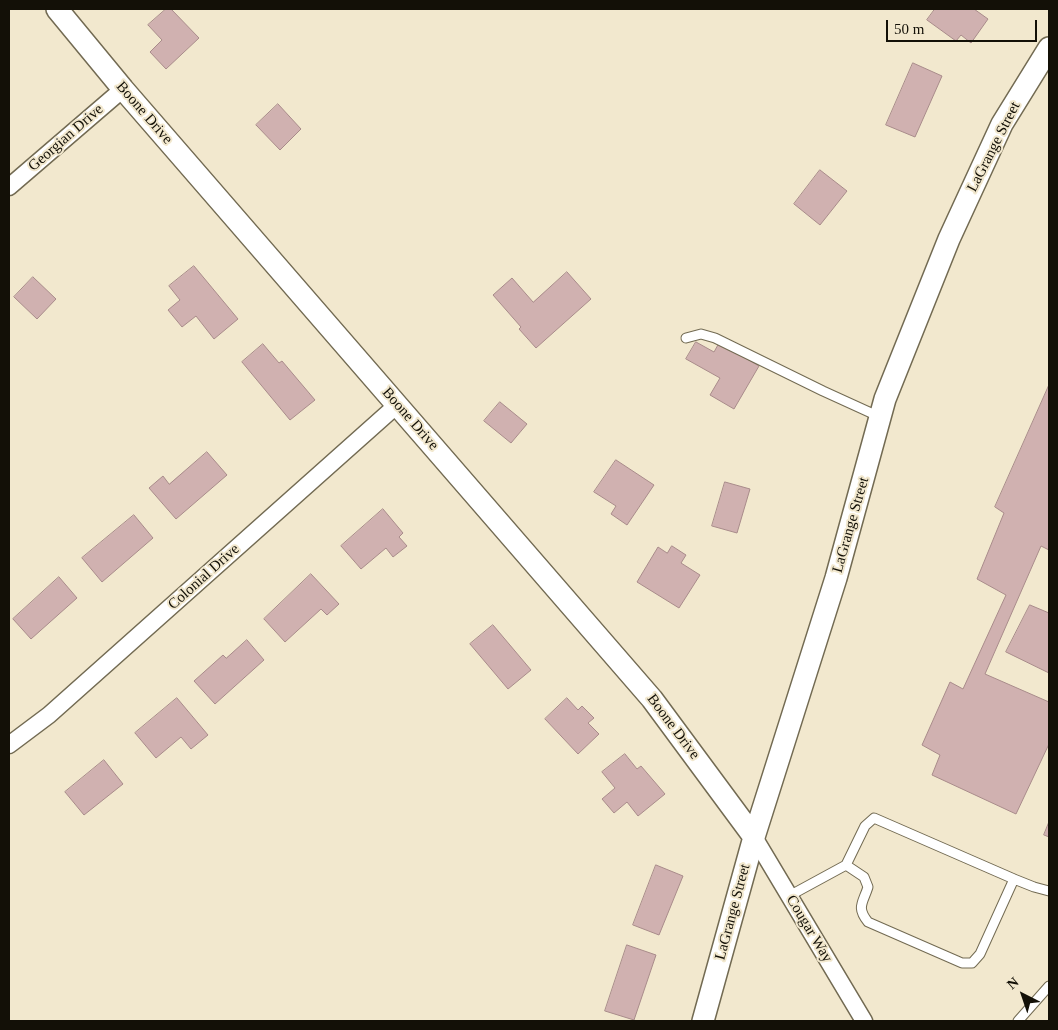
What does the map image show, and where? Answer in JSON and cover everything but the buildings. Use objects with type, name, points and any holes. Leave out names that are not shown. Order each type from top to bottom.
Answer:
[{"type":"street","name":"Boone Drive","points":[[63,11],[123,89],[652,699],[754,837]]},
{"type":"street","name":"LaGrange Street","points":[[703,1021],[754,837],[836,578],[886,399],[949,239],[1002,124],[1049,48]]},
{"type":"street","name":"Georgian Drive","points":[[9,187],[123,89]]},
{"type":"street","name":"Colonial Drive","points":[[9,745],[56,708],[397,405]]},
{"type":"street","name":"Cougar Way","points":[[754,837],[864,1021]]},
{"type":"lane","points":[[686,338],[701,334],[715,338],[881,417]]},
{"type":"lane","points":[[789,896],[846,865],[865,826],[874,818],[1014,879],[1049,891]]},
{"type":"lane","points":[[846,865],[864,877],[868,887],[861,908],[861,914],[868,922],[962,963],[972,963],[980,954],[1014,879]]},
{"type":"lane","points":[[1018,1021],[1049,986]]}]
